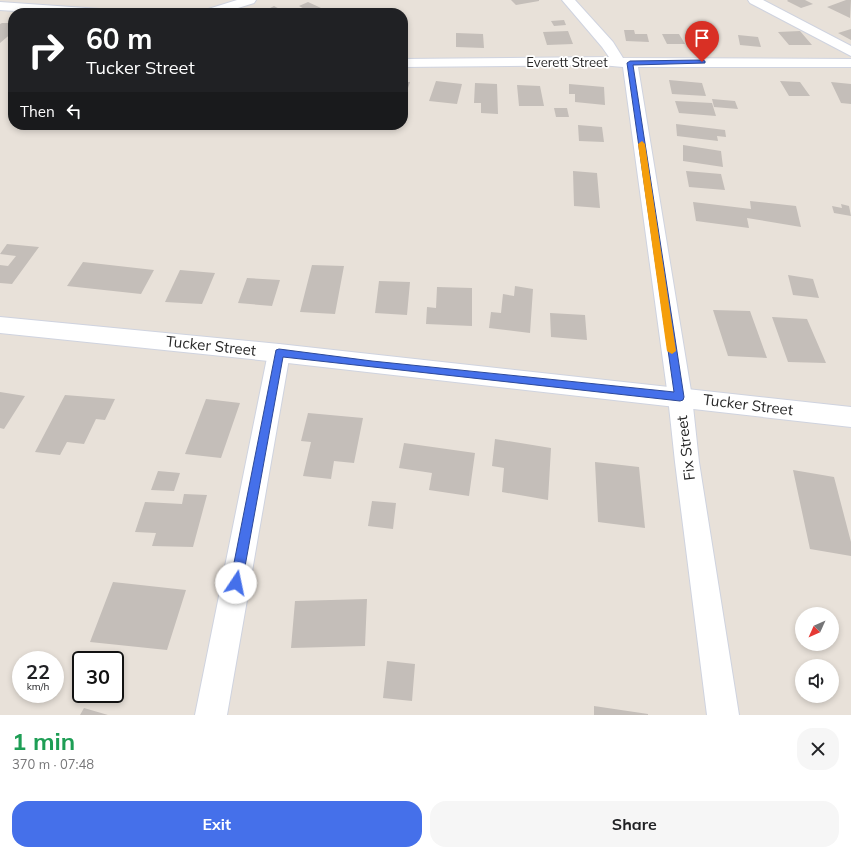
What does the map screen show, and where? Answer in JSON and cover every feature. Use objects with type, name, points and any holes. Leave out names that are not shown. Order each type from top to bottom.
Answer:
[{"type":"street","points":[[225,8],[250,0]]},
{"type":"street","name":"Fix Street","points":[[568,0],[625,63],[680,397],[687,462],[723,715]]},
{"type":"street","points":[[754,0],[851,52]]},
{"type":"street","points":[[0,6],[29,8]]},
{"type":"street","name":"Everett Street","points":[[408,63],[601,61],[625,63],[851,63]]},
{"type":"street","name":"Tucker Street","points":[[0,325],[279,353],[372,365],[680,397],[851,417]]},
{"type":"street","points":[[211,715],[279,353]]},
{"type":"building","points":[[511,0],[539,0],[539,1],[516,5]]},
{"type":"building","points":[[805,0],[813,4],[801,8],[787,1]]},
{"type":"building","points":[[846,0],[851,0],[850,18],[827,7]]},
{"type":"building","points":[[308,2],[321,8],[303,8],[299,6]]},
{"type":"building","points":[[564,20],[566,25],[554,26],[551,21]]},
{"type":"building","points":[[8,23],[8,36],[0,43],[0,24]]},
{"type":"building","points":[[851,29],[851,40],[838,33]]},
{"type":"building","points":[[624,30],[634,30],[635,34],[647,34],[649,42],[626,41]]},
{"type":"building","points":[[568,31],[573,44],[547,45],[543,32]]},
{"type":"building","points":[[800,31],[812,45],[789,45],[778,32]]},
{"type":"building","points":[[456,33],[483,34],[484,48],[456,47]]},
{"type":"building","points":[[662,34],[679,34],[685,44],[667,44]]},
{"type":"building","points":[[738,35],[758,37],[761,47],[740,45]]},
{"type":"building","points":[[669,80],[702,83],[706,96],[672,94]]},
{"type":"building","points":[[436,81],[462,84],[457,104],[429,101]]},
{"type":"building","points":[[780,81],[800,82],[810,96],[789,96]]},
{"type":"building","points":[[831,82],[851,84],[851,104],[841,103]]},
{"type":"building","points":[[475,83],[497,84],[498,114],[481,113],[481,103],[474,103]]},
{"type":"building","points":[[569,84],[604,87],[605,105],[575,102],[575,94],[569,94]]},
{"type":"building","points":[[517,85],[540,86],[544,106],[519,106]]},
{"type":"building","points":[[712,99],[735,101],[738,109],[714,107]]},
{"type":"building","points":[[675,101],[712,103],[716,116],[679,113]]},
{"type":"building","points":[[554,108],[567,108],[569,117],[556,117]]},
{"type":"building","points":[[676,124],[725,130],[726,137],[717,136],[718,141],[677,136]]},
{"type":"building","points":[[578,125],[602,127],[604,142],[579,141]]},
{"type":"building","points":[[683,145],[721,151],[723,167],[683,161]]},
{"type":"building","points":[[573,171],[597,173],[600,208],[574,206]]},
{"type":"building","points":[[686,171],[721,174],[725,190],[689,187]]},
{"type":"building","points":[[750,201],[796,206],[801,227],[747,218],[749,228],[696,221],[693,202],[751,209]]},
{"type":"building","points":[[841,204],[849,206],[851,216],[834,213],[832,206],[842,208]]},
{"type":"building","points":[[7,244],[39,247],[12,284],[0,283],[0,265],[8,266],[16,256],[0,254]]},
{"type":"building","points":[[83,262],[154,270],[141,294],[67,286]]},
{"type":"building","points":[[312,265],[344,266],[335,314],[300,312]]},
{"type":"building","points":[[180,270],[215,273],[202,304],[165,302]]},
{"type":"building","points":[[788,275],[813,279],[819,298],[793,295]]},
{"type":"building","points":[[247,278],[280,280],[272,306],[238,303]]},
{"type":"building","points":[[379,281],[410,282],[407,315],[375,313]]},
{"type":"building","points":[[515,286],[533,289],[530,333],[489,328],[491,312],[501,313],[503,294],[514,296]]},
{"type":"building","points":[[437,287],[472,288],[472,326],[426,324],[427,307],[436,308]]},
{"type":"building","points":[[713,310],[750,311],[767,358],[728,356]]},
{"type":"building","points":[[550,313],[585,315],[587,340],[551,337]]},
{"type":"building","points":[[772,317],[807,319],[826,363],[788,362]]},
{"type":"building","points":[[0,392],[25,396],[4,429],[0,428]]},
{"type":"building","points":[[65,395],[115,399],[105,420],[96,419],[84,444],[67,442],[60,455],[35,452]]},
{"type":"building","points":[[206,399],[240,403],[221,458],[185,454]]},
{"type":"building","points":[[308,413],[363,418],[354,463],[334,461],[331,479],[303,476],[311,442],[301,441]]},
{"type":"building","points":[[495,439],[551,448],[548,500],[502,492],[504,468],[492,466]]},
{"type":"building","points":[[404,443],[475,453],[469,496],[429,490],[432,473],[399,468]]},
{"type":"building","points":[[595,462],[639,467],[645,528],[598,522]]},
{"type":"building","points":[[793,470],[834,477],[851,542],[851,556],[810,549]]},
{"type":"building","points":[[158,471],[180,473],[174,491],[151,490]]},
{"type":"building","points":[[184,494],[207,495],[193,547],[152,546],[156,533],[135,532],[145,502],[182,504]]},
{"type":"building","points":[[372,501],[396,503],[393,529],[368,526]]},
{"type":"building","points":[[113,582],[186,590],[167,650],[90,642]]},
{"type":"building","points":[[367,599],[365,646],[291,648],[295,601]]},
{"type":"building","points":[[387,661],[415,664],[412,701],[383,698]]},
{"type":"building","points":[[594,706],[648,714],[648,715],[594,715]]},
{"type":"building","points":[[84,708],[108,715],[80,715]]},
{"type":"slow traffic","points":[[642,144],[672,351]]},
{"type":"route","points":[[236,583],[279,353],[372,365],[680,397],[672,353],[630,63],[702,62]]}]
